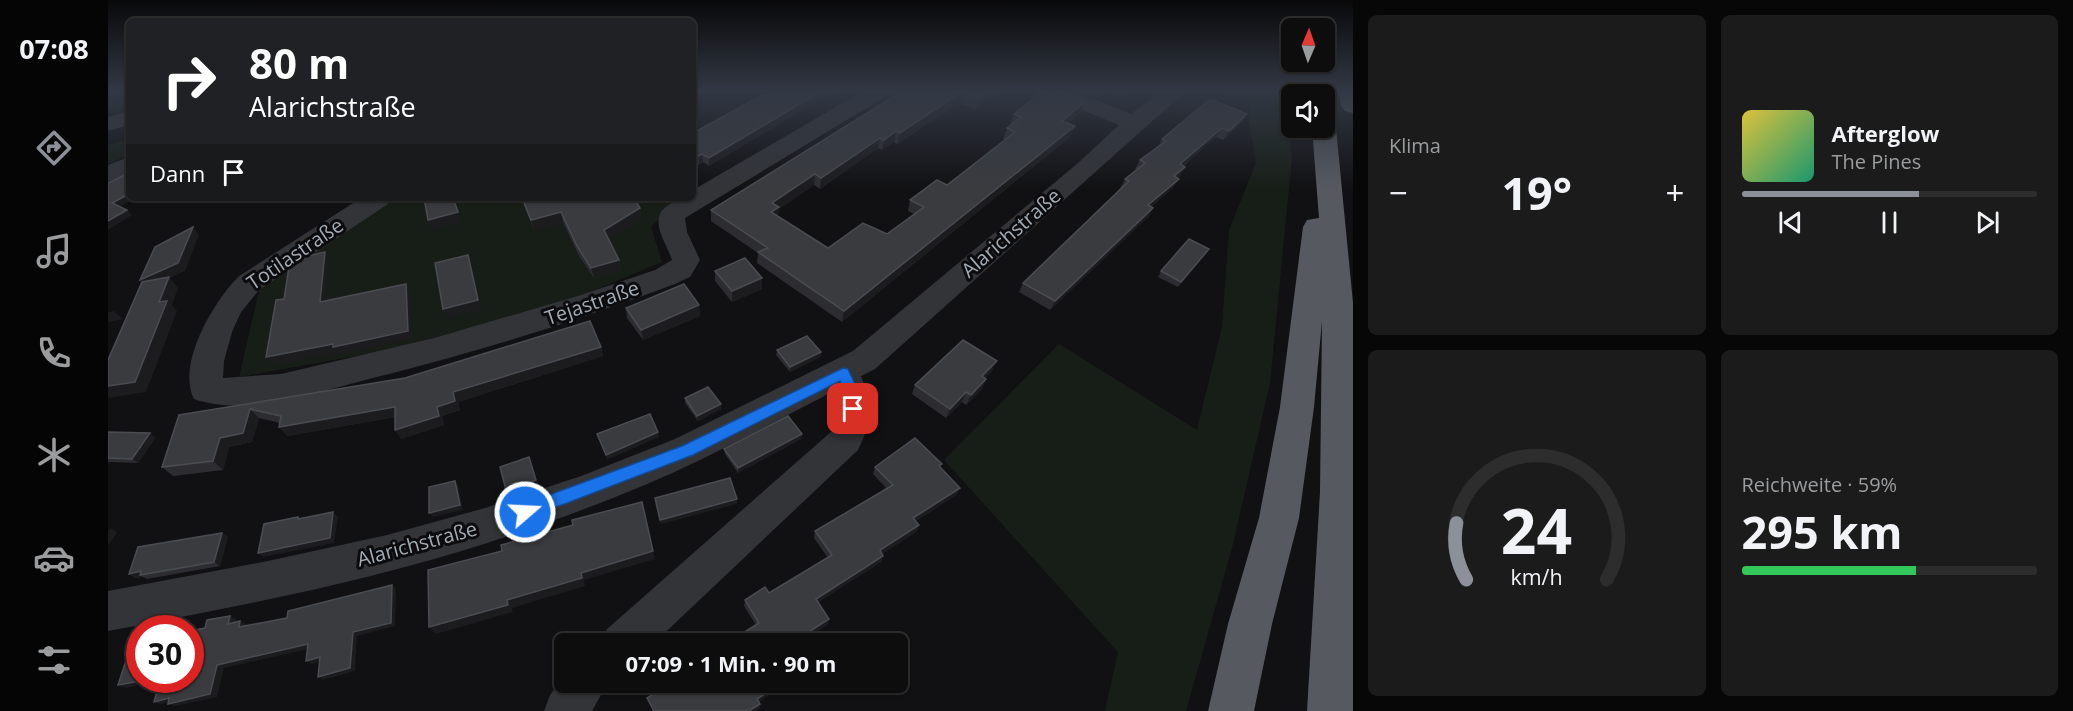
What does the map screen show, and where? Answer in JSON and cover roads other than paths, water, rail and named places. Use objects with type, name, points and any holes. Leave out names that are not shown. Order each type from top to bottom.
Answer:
[{"type":"highway","points":[[1231,711],[1250,624],[1279,518],[1297,407],[1325,138]]},
{"type":"highway","points":[[1325,138],[1340,346],[1341,457],[1330,711]]},
{"type":"street","name":"Tejastraße","points":[[696,200],[824,123]]},
{"type":"street","name":"Alarichstraße","points":[[108,611],[279,578],[387,554],[485,526],[585,491],[687,450],[843,373],[864,360],[1079,175],[1134,123]]},
{"type":"street","points":[[108,174],[126,165]]},
{"type":"street","name":"Totilastraße","points":[[206,390],[206,376],[215,340],[226,311],[236,295],[249,283],[374,201]]},
{"type":"street","name":"Tejastraße","points":[[206,390],[224,392],[268,387],[375,365],[556,316],[665,277],[680,270],[686,260],[683,249],[671,230],[672,214],[694,201]]},
{"type":"street","points":[[634,633],[846,440],[853,422],[853,395],[843,373]]},
{"type":"street","points":[[566,711],[578,693]]}]
